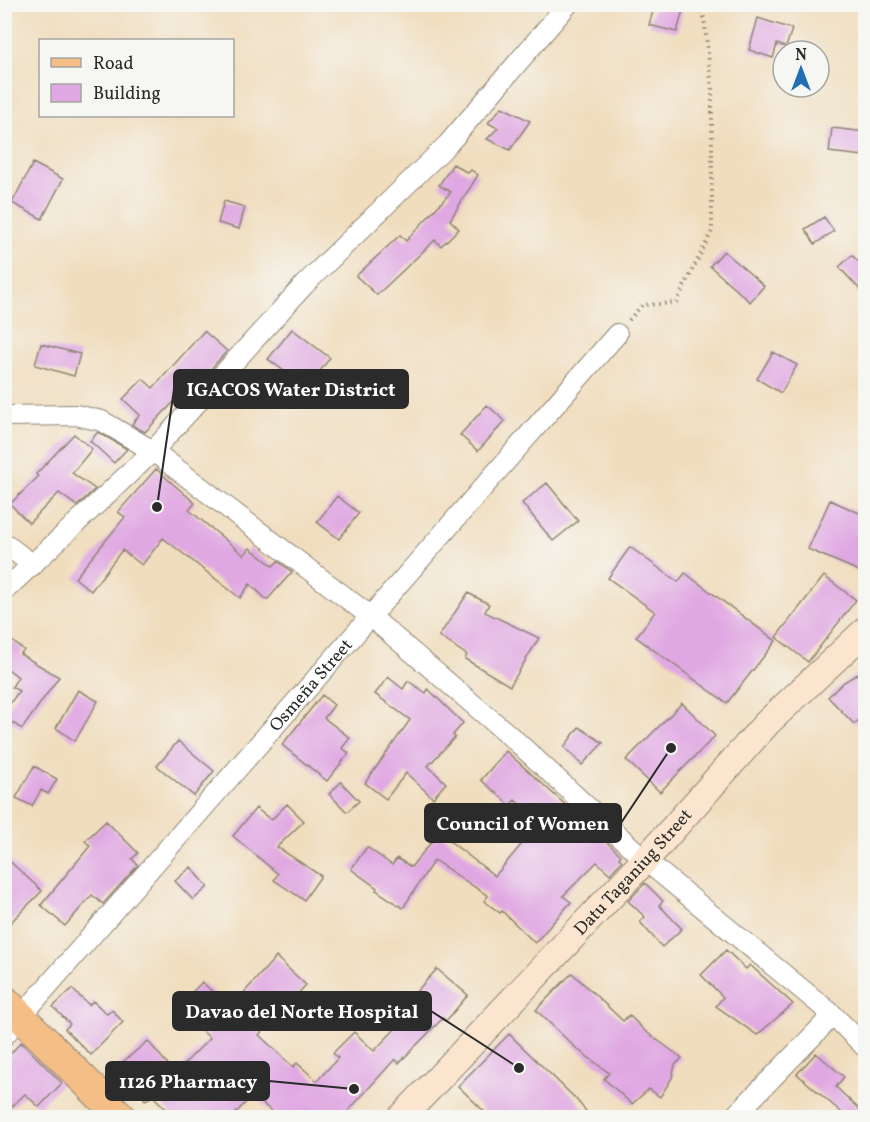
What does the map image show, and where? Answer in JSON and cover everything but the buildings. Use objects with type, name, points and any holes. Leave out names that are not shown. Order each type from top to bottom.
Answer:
[{"type":"main road","name":"Datu Taganiug Street","points":[[401,1118],[645,860],[766,723],[866,630]]},
{"type":"main road","points":[[10,1018],[122,1118]]},
{"type":"street","points":[[4,591],[153,451],[305,284],[448,144],[568,4]]},
{"type":"street","name":"Osmeña Street","points":[[10,1018],[370,616],[617,334]]},
{"type":"street","points":[[4,416],[76,415],[102,421],[153,451],[370,616],[517,742],[645,860],[832,1016],[866,1048]]},
{"type":"street","points":[[4,543],[33,565]]},
{"type":"street","points":[[733,1118],[832,1016]]},
{"type":"path","points":[[617,334],[642,305],[676,303],[712,231],[712,88],[704,18],[698,4]]},
{"type":"place","name":"IGACOS Water District","points":[[157,507]]},
{"type":"place","name":"Council of Women","points":[[671,748]]},
{"type":"place","name":"Davao del Norte Hospital","points":[[519,1068]]},
{"type":"place","name":"1126 Pharmacy","points":[[354,1089]]}]
